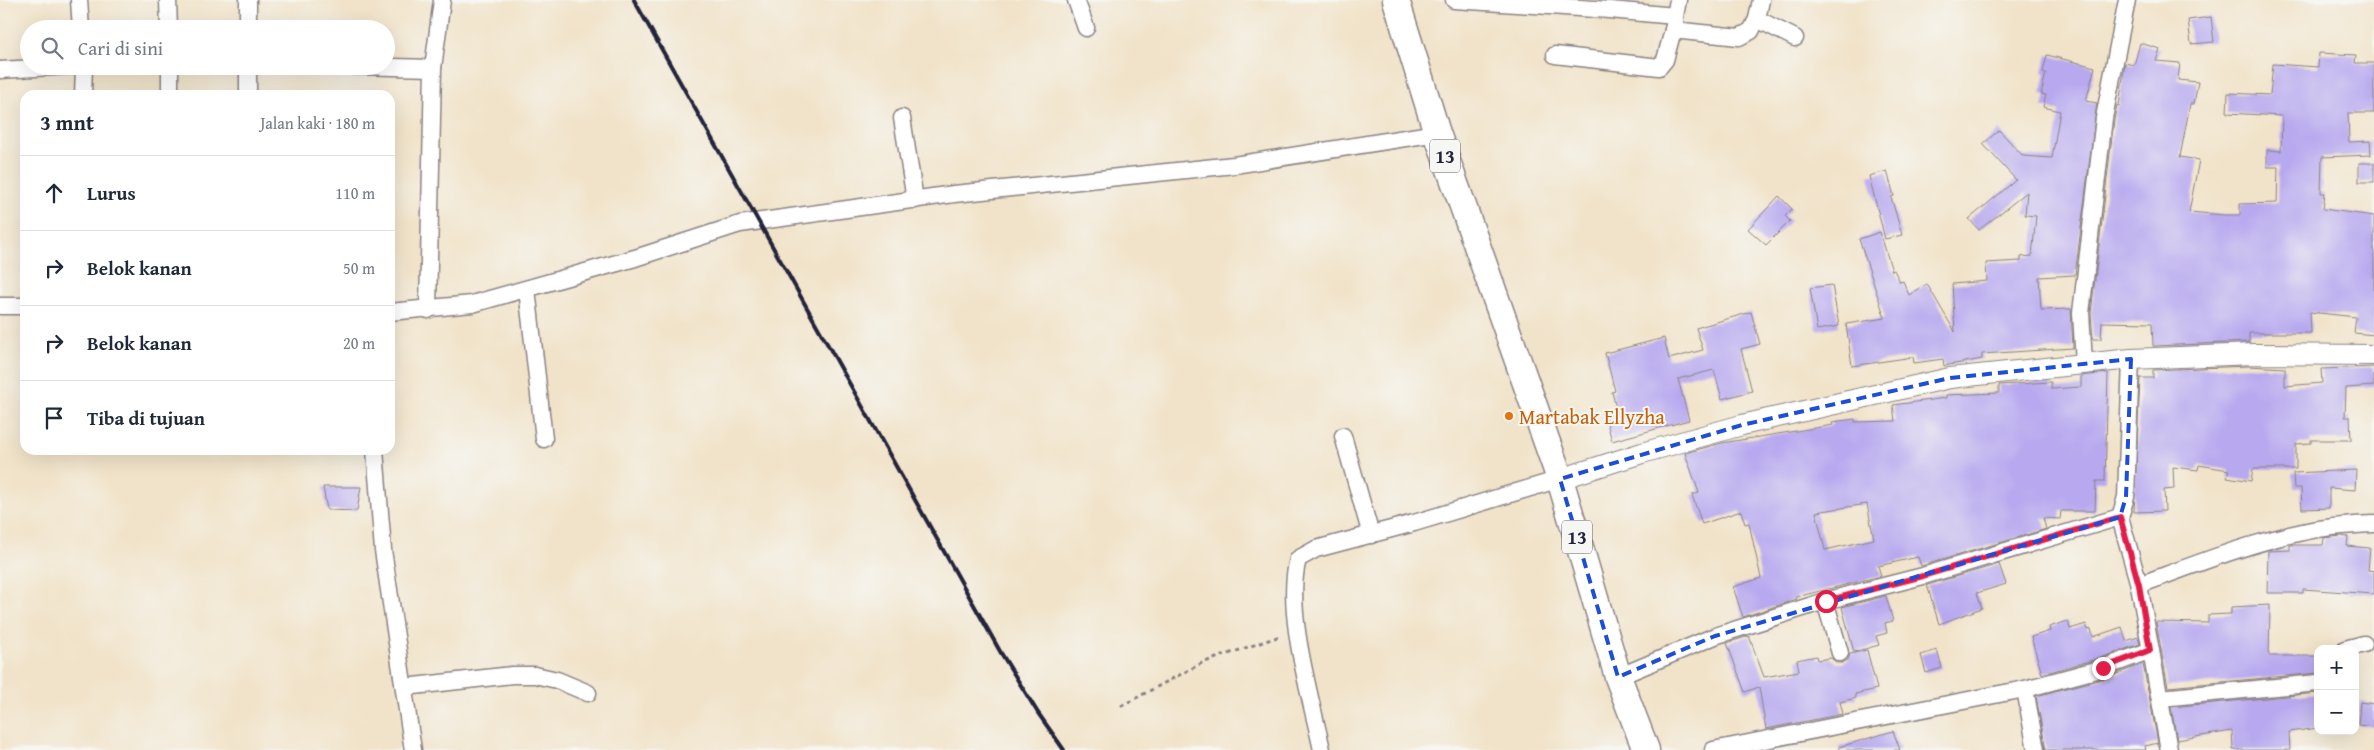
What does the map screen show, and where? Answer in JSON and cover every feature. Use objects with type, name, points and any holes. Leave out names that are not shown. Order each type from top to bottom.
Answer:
[{"type":"highway","name":"13","points":[[1396,0],[1437,133],[1560,479],[1618,677],[1646,750]]},
{"type":"street","points":[[79,0],[80,20]]},
{"type":"street","points":[[168,0],[169,20]]},
{"type":"street","points":[[248,0],[248,20]]},
{"type":"street","points":[[428,310],[432,68],[442,0]]},
{"type":"street","points":[[1076,0],[1086,28]]},
{"type":"street","points":[[1454,0],[1675,15],[1738,37],[1751,31],[1757,19],[1761,0]]},
{"type":"street","points":[[2084,363],[2082,303],[2104,118],[2128,0]]},
{"type":"street","points":[[1555,55],[1658,67],[1665,60],[1675,15]]},
{"type":"street","points":[[1757,19],[1795,38]]},
{"type":"street","points":[[395,67],[432,68]]},
{"type":"street","points":[[0,70],[20,69]]},
{"type":"street","points":[[83,90],[84,75]]},
{"type":"street","points":[[170,75],[170,90]]},
{"type":"street","points":[[248,75],[248,90]]},
{"type":"street","points":[[902,118],[915,200]]},
{"type":"street","points":[[395,312],[428,310],[472,304],[635,258],[740,224],[915,200],[1234,165],[1437,133]]},
{"type":"street","points":[[527,288],[544,439]]},
{"type":"street","points":[[0,306],[20,306]]},
{"type":"street","points":[[1322,750],[1294,607],[1295,568],[1298,558],[1316,549],[1371,535],[1733,427],[1950,378],[2132,359],[2254,354],[2374,355]]},
{"type":"street","points":[[2132,359],[2126,497],[2120,517],[2139,585],[2169,750]]},
{"type":"street","points":[[1343,436],[1371,535]]},
{"type":"street","points":[[375,455],[383,550],[413,750]]},
{"type":"street","points":[[1618,677],[1715,636],[1826,601],[1923,576],[2120,517]]},
{"type":"street","points":[[2139,585],[2243,548],[2298,533],[2333,526],[2374,524]]},
{"type":"street","points":[[1826,601],[1840,653]]},
{"type":"street","points":[[2359,645],[2364,644]]},
{"type":"street","points":[[1713,750],[2025,690],[2103,668],[2150,650]]},
{"type":"street","points":[[405,687],[512,675],[535,675],[557,680],[588,693]]},
{"type":"street","points":[[2160,698],[2314,683]]},
{"type":"street","points":[[2025,690],[2036,750]]},
{"type":"path","points":[[1120,706],[1202,663],[1297,630]]},
{"type":"highlighted area","points":[[2131,359],[2126,497],[2120,517],[1715,636],[1618,677],[1560,479],[1742,425],[1950,378]]},
{"type":"building","points":[[2211,17],[2214,42],[2191,44],[2188,20]]},
{"type":"building","points":[[2140,43],[2160,49],[2156,61],[2180,63],[2178,80],[2198,82],[2194,104],[2190,104],[2180,157],[2199,160],[2189,212],[2224,215],[2240,215],[2240,204],[2277,203],[2278,167],[2267,167],[2267,150],[2281,151],[2282,116],[2227,113],[2228,93],[2270,95],[2273,64],[2318,67],[2319,53],[2356,55],[2355,63],[2374,63],[2374,113],[2348,113],[2349,142],[2370,141],[2371,155],[2322,157],[2321,193],[2325,193],[2323,209],[2374,216],[2374,335],[2354,333],[2356,317],[2310,312],[2311,333],[2249,333],[2249,342],[2153,346],[2152,323],[2102,322],[2101,339],[2093,339],[2091,313],[2114,120],[2117,105],[2119,106],[2125,63],[2134,65]]},
{"type":"building","points":[[2047,55],[2095,67],[2086,101],[2097,103],[2075,275],[2039,277],[2041,310],[2071,309],[2073,348],[1982,354],[1982,359],[1944,366],[1943,359],[1914,363],[1913,357],[1852,366],[1846,324],[1885,318],[1859,239],[1880,232],[1892,271],[1894,270],[1900,282],[1903,281],[1909,295],[1927,284],[1955,332],[1952,284],[1987,281],[1986,263],[2021,261],[2021,257],[2032,256],[2036,216],[2025,215],[2027,192],[1979,230],[1969,219],[2016,180],[1983,144],[1999,130],[2023,156],[2052,158],[2060,111],[2043,107],[2046,95],[2041,94],[2046,73],[2043,72]]},
{"type":"building","points":[[2359,163],[2374,163],[2374,182],[2359,182]]},
{"type":"building","points":[[1887,171],[1894,196],[1891,197],[1902,235],[1885,239],[1869,176]]},
{"type":"building","points":[[1779,196],[1792,209],[1785,216],[1790,221],[1766,245],[1748,229]]},
{"type":"building","points":[[1832,285],[1839,326],[1817,330],[1810,288]]},
{"type":"building","points":[[1751,312],[1760,344],[1741,349],[1752,391],[1722,399],[1714,370],[1678,379],[1689,420],[1612,441],[1605,415],[1617,412],[1612,392],[1615,391],[1605,353],[1664,338],[1669,359],[1703,350],[1696,328]]},
{"type":"building","points":[[2248,366],[2285,368],[2285,386],[2322,383],[2321,369],[2374,367],[2374,386],[2346,388],[2345,417],[2350,417],[2351,440],[2311,440],[2311,443],[2296,444],[2296,469],[2253,469],[2251,481],[2227,477],[2229,470],[2199,465],[2198,470],[2173,467],[2174,489],[2164,490],[2165,511],[2134,512],[2140,378],[2153,378],[2153,370]]},
{"type":"building","points":[[2108,373],[2105,481],[2096,481],[2095,511],[2061,511],[2060,519],[2043,518],[2046,529],[1921,566],[1918,557],[1878,566],[1881,576],[1796,597],[1797,599],[1743,617],[1733,587],[1761,578],[1749,523],[1745,524],[1741,511],[1702,524],[1692,495],[1699,493],[1685,453],[1722,443],[1833,425],[1832,422],[1855,419],[1855,422],[1895,421],[1893,405],[1946,398],[1946,395],[1999,393],[1999,385],[2051,382],[2051,389],[2081,387],[2081,376]],"holes":[[[1867,504],[1874,539],[1825,550],[1816,512]]]},
{"type":"building","points":[[2356,470],[2355,490],[2329,488],[2329,508],[2302,509],[2301,488],[2294,488],[2293,473]]},
{"type":"building","points":[[323,487],[361,487],[357,511],[327,510]]},
{"type":"building","points":[[2348,537],[2347,546],[2370,548],[2368,570],[2374,571],[2374,594],[2303,589],[2303,593],[2267,593],[2268,551],[2290,550],[2290,545],[2323,545],[2324,538]]},
{"type":"building","points":[[1999,564],[2006,584],[1977,593],[1982,608],[1939,624],[1927,585]]},
{"type":"building","points":[[1886,596],[1893,621],[1885,623],[1887,633],[1876,636],[1879,645],[1854,652],[1842,607]]},
{"type":"building","points":[[2270,605],[2269,656],[2314,656],[2314,673],[2168,687],[2156,622],[2208,623],[2208,615],[2231,614],[2231,607]]},
{"type":"building","points":[[2068,621],[2070,629],[2086,624],[2088,630],[2091,629],[2093,637],[2122,627],[2126,641],[2138,637],[2140,644],[2100,658],[2042,674],[2031,637],[2050,631],[2049,627]]},
{"type":"building","points":[[1749,636],[1764,677],[1799,671],[1797,660],[1817,656],[1818,660],[1831,658],[1837,663],[1842,663],[1848,660],[1850,654],[1867,650],[1877,689],[1855,694],[1856,698],[1840,702],[1843,714],[1766,729],[1759,687],[1745,692],[1727,643]]},
{"type":"building","points":[[1937,650],[1942,668],[1926,673],[1921,655]]},
{"type":"building","points":[[2143,664],[2158,743],[2145,746],[2146,750],[2046,750],[2036,696],[2106,678]]},
{"type":"building","points":[[2314,693],[2314,729],[2289,732],[2290,750],[2233,750],[2232,731],[2177,740],[2171,707]]},
{"type":"building","points":[[2360,702],[2374,704],[2374,727],[2359,725]]},
{"type":"building","points":[[1893,731],[1900,750],[1839,750],[1839,747]]},
{"type":"railway","points":[[634,0],[1001,653],[1038,713],[1064,750]]},
{"type":"place","name":"Martabak Ellyzha","points":[[1509,416]]},
{"type":"route","points":[[1826,601],[1923,576],[2120,517],[2139,585],[2150,650],[2103,668]]}]
